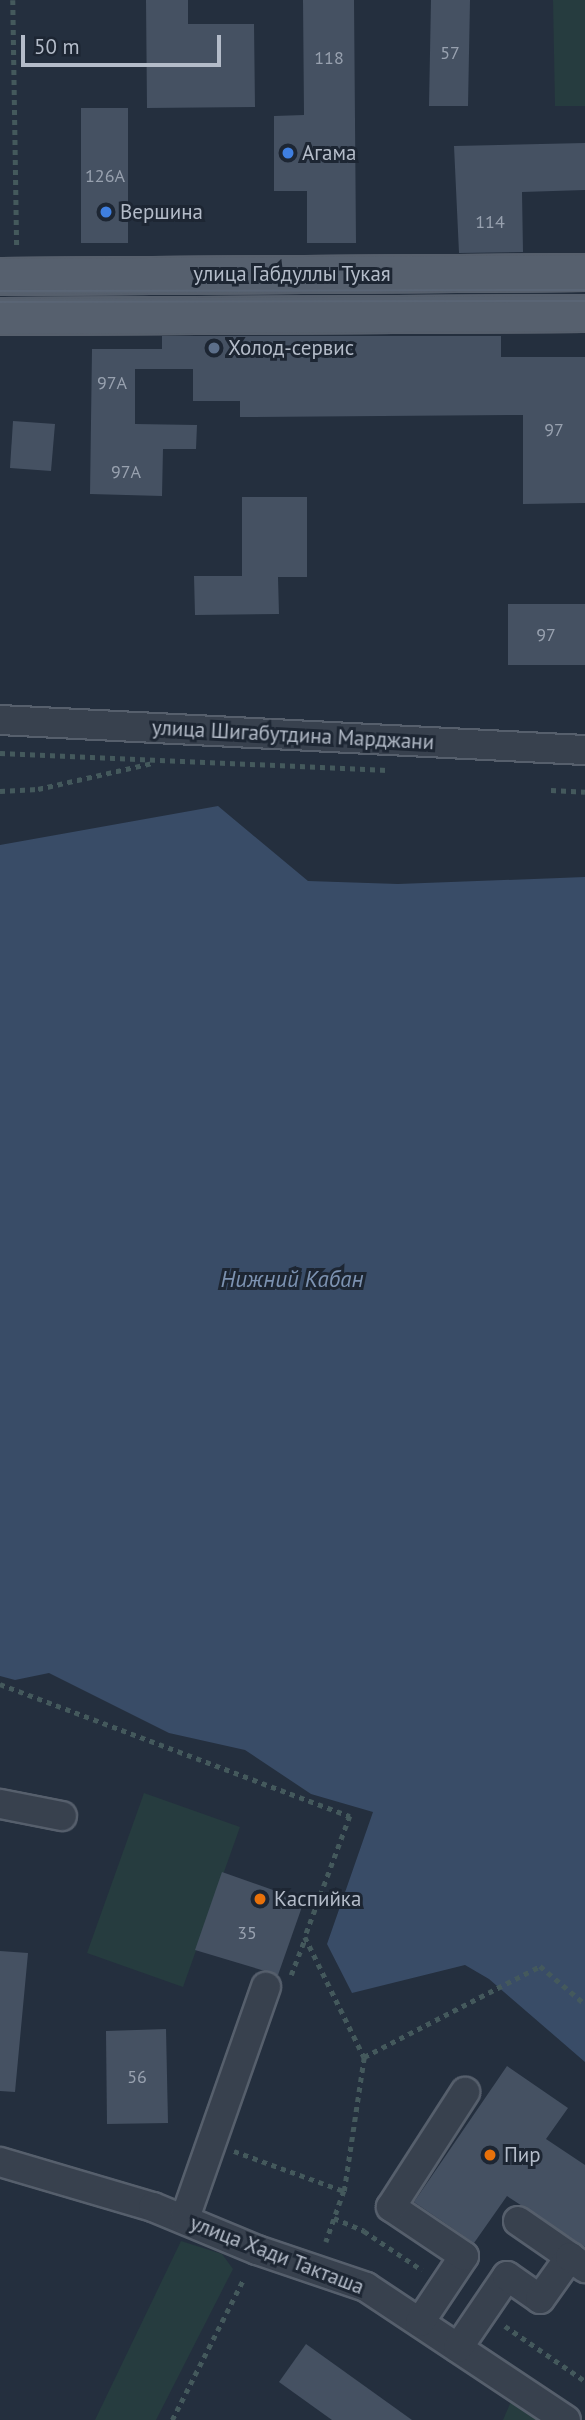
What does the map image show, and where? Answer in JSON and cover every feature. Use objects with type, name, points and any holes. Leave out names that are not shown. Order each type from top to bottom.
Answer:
[{"type":"main road","name":"улица Габдуллы Тукая","points":[[9,268],[585,272]]},
{"type":"main road","name":"улица Габдуллы Тукая","points":[[0,316],[585,313]]},
{"type":"street","name":"улица Шигабутдина Марджани","points":[[0,720],[585,750]]},
{"type":"street","points":[[0,1804],[62,1815]]},
{"type":"street","points":[[185,2218],[266,1987]]},
{"type":"street","points":[[420,2322],[464,2256],[391,2207],[465,2092]]},
{"type":"street","name":"улица Хади Такташа","points":[[0,2162],[185,2218],[257,2250],[366,2287],[566,2420]]},
{"type":"street","points":[[458,2348],[489,2316],[507,2276],[540,2299],[577,2262],[518,2221]]},
{"type":"path","points":[[9,268],[13,0]]},
{"type":"path","points":[[0,753],[392,770]]},
{"type":"path","points":[[0,792],[38,789],[160,761]]},
{"type":"path","points":[[576,791],[577,783]]},
{"type":"path","points":[[551,790],[585,792]]},
{"type":"path","points":[[0,1684],[350,1816],[305,1937],[364,2057],[344,2191],[326,2242]]},
{"type":"path","points":[[364,2057],[540,1966],[585,2004]]},
{"type":"path","points":[[227,2148],[344,2191]]},
{"type":"path","points":[[334,2218],[364,2231],[444,2286]]},
{"type":"path","points":[[172,2420],[244,2278]]},
{"type":"path","points":[[489,2316],[585,2381]]},
{"type":"green space","points":[[553,0],[585,0],[585,106],[555,106]]},
{"type":"green space","points":[[144,1793],[240,1827],[183,1987],[87,1953]]},
{"type":"green space","points":[[181,2241],[222,2254],[233,2269],[156,2420],[95,2420]]},
{"type":"green space","points":[[512,2399],[543,2420],[503,2420]]},
{"type":"water","name":"Нижний Кабан","points":[[218,806],[308,881],[398,884],[585,877],[585,2062],[489,1979],[465,1965],[352,1993],[327,1944],[373,1812],[311,1794],[245,1750],[169,1733],[49,1673],[15,1680],[0,1676],[0,845]]},
{"type":"building","points":[[146,0],[188,0],[188,24],[254,24],[255,107],[147,108]]},
{"type":"building","points":[[303,0],[354,0],[356,243],[307,243],[307,191],[274,191],[274,116],[304,115]]},
{"type":"building","points":[[431,0],[470,0],[468,106],[429,106]]},
{"type":"building","points":[[81,108],[128,108],[128,243],[81,243]]},
{"type":"building","points":[[585,143],[585,190],[522,192],[523,252],[459,253],[454,146]]},
{"type":"building","points":[[162,336],[501,336],[501,357],[585,357],[585,503],[523,504],[523,415],[240,417],[240,401],[193,401],[193,369],[135,369],[135,424],[197,425],[196,449],[163,449],[162,496],[90,494],[92,349],[162,349]]},
{"type":"building","points":[[13,421],[55,424],[51,471],[10,468]]},
{"type":"building","points":[[242,497],[307,497],[307,577],[278,577],[279,614],[195,615],[194,576],[242,576]]},
{"type":"building","points":[[508,604],[585,604],[585,665],[508,665]]},
{"type":"building","points":[[222,1872],[304,1901],[278,1975],[195,1950]]},
{"type":"building","points":[[0,1951],[28,1953],[15,2092],[0,2091]]},
{"type":"building","points":[[166,2029],[168,2123],[107,2124],[106,2031]]},
{"type":"building","name":"Пир","points":[[507,2066],[568,2108],[546,2139],[585,2165],[585,2247],[507,2196],[474,2243],[414,2202]]},
{"type":"building","points":[[306,2344],[412,2420],[332,2420],[279,2382]]},
{"type":"tram line","points":[[0,291],[585,290]]},
{"type":"tram line","points":[[0,302],[585,301]]},
{"type":"place","name":"Агама","points":[[288,153]]},
{"type":"place","name":"Вершина","points":[[106,212]]},
{"type":"place","name":"Холод-сервис","points":[[214,348]]},
{"type":"place","name":"Каспийка","points":[[260,1899]]},
{"type":"place","name":"Пир","points":[[490,2155]]}]
